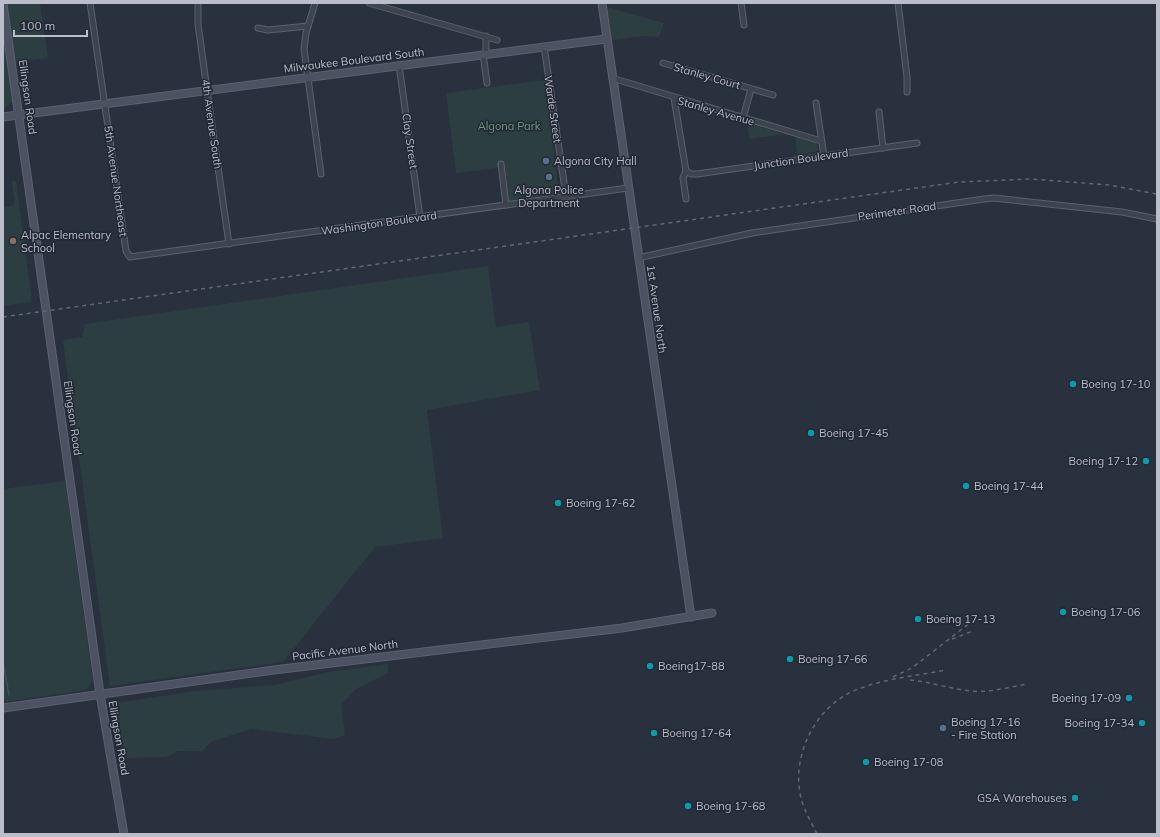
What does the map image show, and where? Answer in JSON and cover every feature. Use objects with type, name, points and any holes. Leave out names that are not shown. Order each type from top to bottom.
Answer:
[{"type":"street","name":"5th Avenue Northeast","points":[[90,3],[126,251],[130,257]]},
{"type":"street","name":"4th Avenue South","points":[[198,3],[198,24],[229,244]]},
{"type":"street","points":[[314,3],[304,49],[321,174]]},
{"type":"street","points":[[369,3],[497,40]]},
{"type":"street","name":"1st Avenue North","points":[[602,3],[606,39],[691,617]]},
{"type":"street","points":[[741,3],[744,25]]},
{"type":"street","points":[[898,3],[907,77],[907,92]]},
{"type":"street","name":"Ellingson Road","points":[[3,4],[100,694],[124,834]]},
{"type":"street","points":[[258,28],[268,30],[308,26]]},
{"type":"street","points":[[486,36],[485,53],[487,84]]},
{"type":"street","name":"Milwaukee Boulevard South","points":[[3,117],[485,53],[606,39]]},
{"type":"street","name":"Warde Street","points":[[544,46],[566,196]]},
{"type":"street","name":"Stanley Court","points":[[663,63],[773,95]]},
{"type":"street","name":"Clay Street","points":[[399,65],[420,217]]},
{"type":"street","name":"Stanley Avenue","points":[[612,78],[674,98],[821,141]]},
{"type":"street","name":"Stanley Court","points":[[743,118],[751,88]]},
{"type":"street","points":[[674,98],[686,171],[683,178],[686,199]]},
{"type":"street","points":[[816,103],[824,156]]},
{"type":"street","points":[[879,112],[883,148]]},
{"type":"street","name":"Junction Boulevard","points":[[686,171],[691,174],[697,174],[917,143]]},
{"type":"street","points":[[501,164],[506,205]]},
{"type":"street","name":"Washington Boulevard","points":[[130,257],[628,188]]},
{"type":"street","name":"Perimeter Road","points":[[638,258],[752,233],[984,199],[1010,200],[1122,212],[1157,219]]},
{"type":"street","name":"Pacific Avenue North","points":[[3,708],[274,670],[497,644],[712,613]]},
{"type":"green space","points":[[3,3],[40,3],[48,58],[7,63],[12,102],[3,110]]},
{"type":"green space","points":[[607,7],[664,23],[659,37],[645,36],[612,40]]},
{"type":"green space","name":"Algona Park","points":[[545,80],[559,194],[509,201],[505,167],[456,173],[446,93]]},
{"type":"green space","points":[[747,123],[784,134],[749,139]]},
{"type":"green space","points":[[795,137],[817,143],[818,151],[797,155]]},
{"type":"green space","name":"Alpac Elementary School","points":[[12,181],[16,181],[32,302],[3,306],[3,207],[15,205]]},
{"type":"green space","points":[[488,266],[496,327],[529,322],[540,390],[427,410],[443,538],[375,547],[283,662],[110,686],[63,340],[82,337],[85,324]]},
{"type":"green space","points":[[65,481],[93,680],[86,690],[3,702],[3,489]]},
{"type":"green space","points":[[388,664],[388,673],[356,689],[341,704],[345,735],[334,739],[252,729],[212,741],[202,751],[178,751],[166,757],[125,758],[116,703],[195,691],[275,685],[328,672]]},
{"type":"waterway","points":[[3,662],[9,695]]},
{"type":"railway","points":[[3,317],[959,182],[1031,179],[1109,185],[1157,194]]},
{"type":"railway","points":[[893,677],[912,668],[971,622]]},
{"type":"railway","points":[[952,639],[973,631]]},
{"type":"railway","points":[[817,834],[802,802],[799,782],[799,767],[808,736],[826,710],[851,692],[862,688],[898,678],[946,670]]},
{"type":"railway","points":[[910,680],[963,690],[978,691],[1027,684]]},
{"type":"place","name":"Algona City Hall","points":[[546,161]]},
{"type":"place","name":"Algona Police Department","points":[[549,177]]},
{"type":"place","name":"Alpac Elementary School","points":[[13,241]]},
{"type":"place","name":"Boeing 17-10","points":[[1073,384]]},
{"type":"place","name":"Boeing 17-45","points":[[811,433]]},
{"type":"place","name":"Boeing 17-12","points":[[1146,461]]},
{"type":"place","name":"Boeing 17-44","points":[[966,486]]},
{"type":"place","name":"Boeing 17-62","points":[[558,503]]},
{"type":"place","name":"Boeing 17-06","points":[[1063,612]]},
{"type":"place","name":"Boeing 17-13","points":[[918,619]]},
{"type":"place","name":"Boeing 17-66","points":[[790,659]]},
{"type":"place","name":"Boeing17-88","points":[[650,666]]},
{"type":"place","name":"Boeing 17-09","points":[[1129,698]]},
{"type":"place","name":"Boeing 17-34","points":[[1142,723]]},
{"type":"place","name":"Boeing 17-16 - Fire Station","points":[[943,728]]},
{"type":"place","name":"Boeing 17-64","points":[[654,733]]},
{"type":"place","name":"Boeing 17-08","points":[[866,762]]},
{"type":"place","name":"GSA Warehouses","points":[[1075,798]]},
{"type":"place","name":"Boeing 17-68","points":[[688,806]]}]
